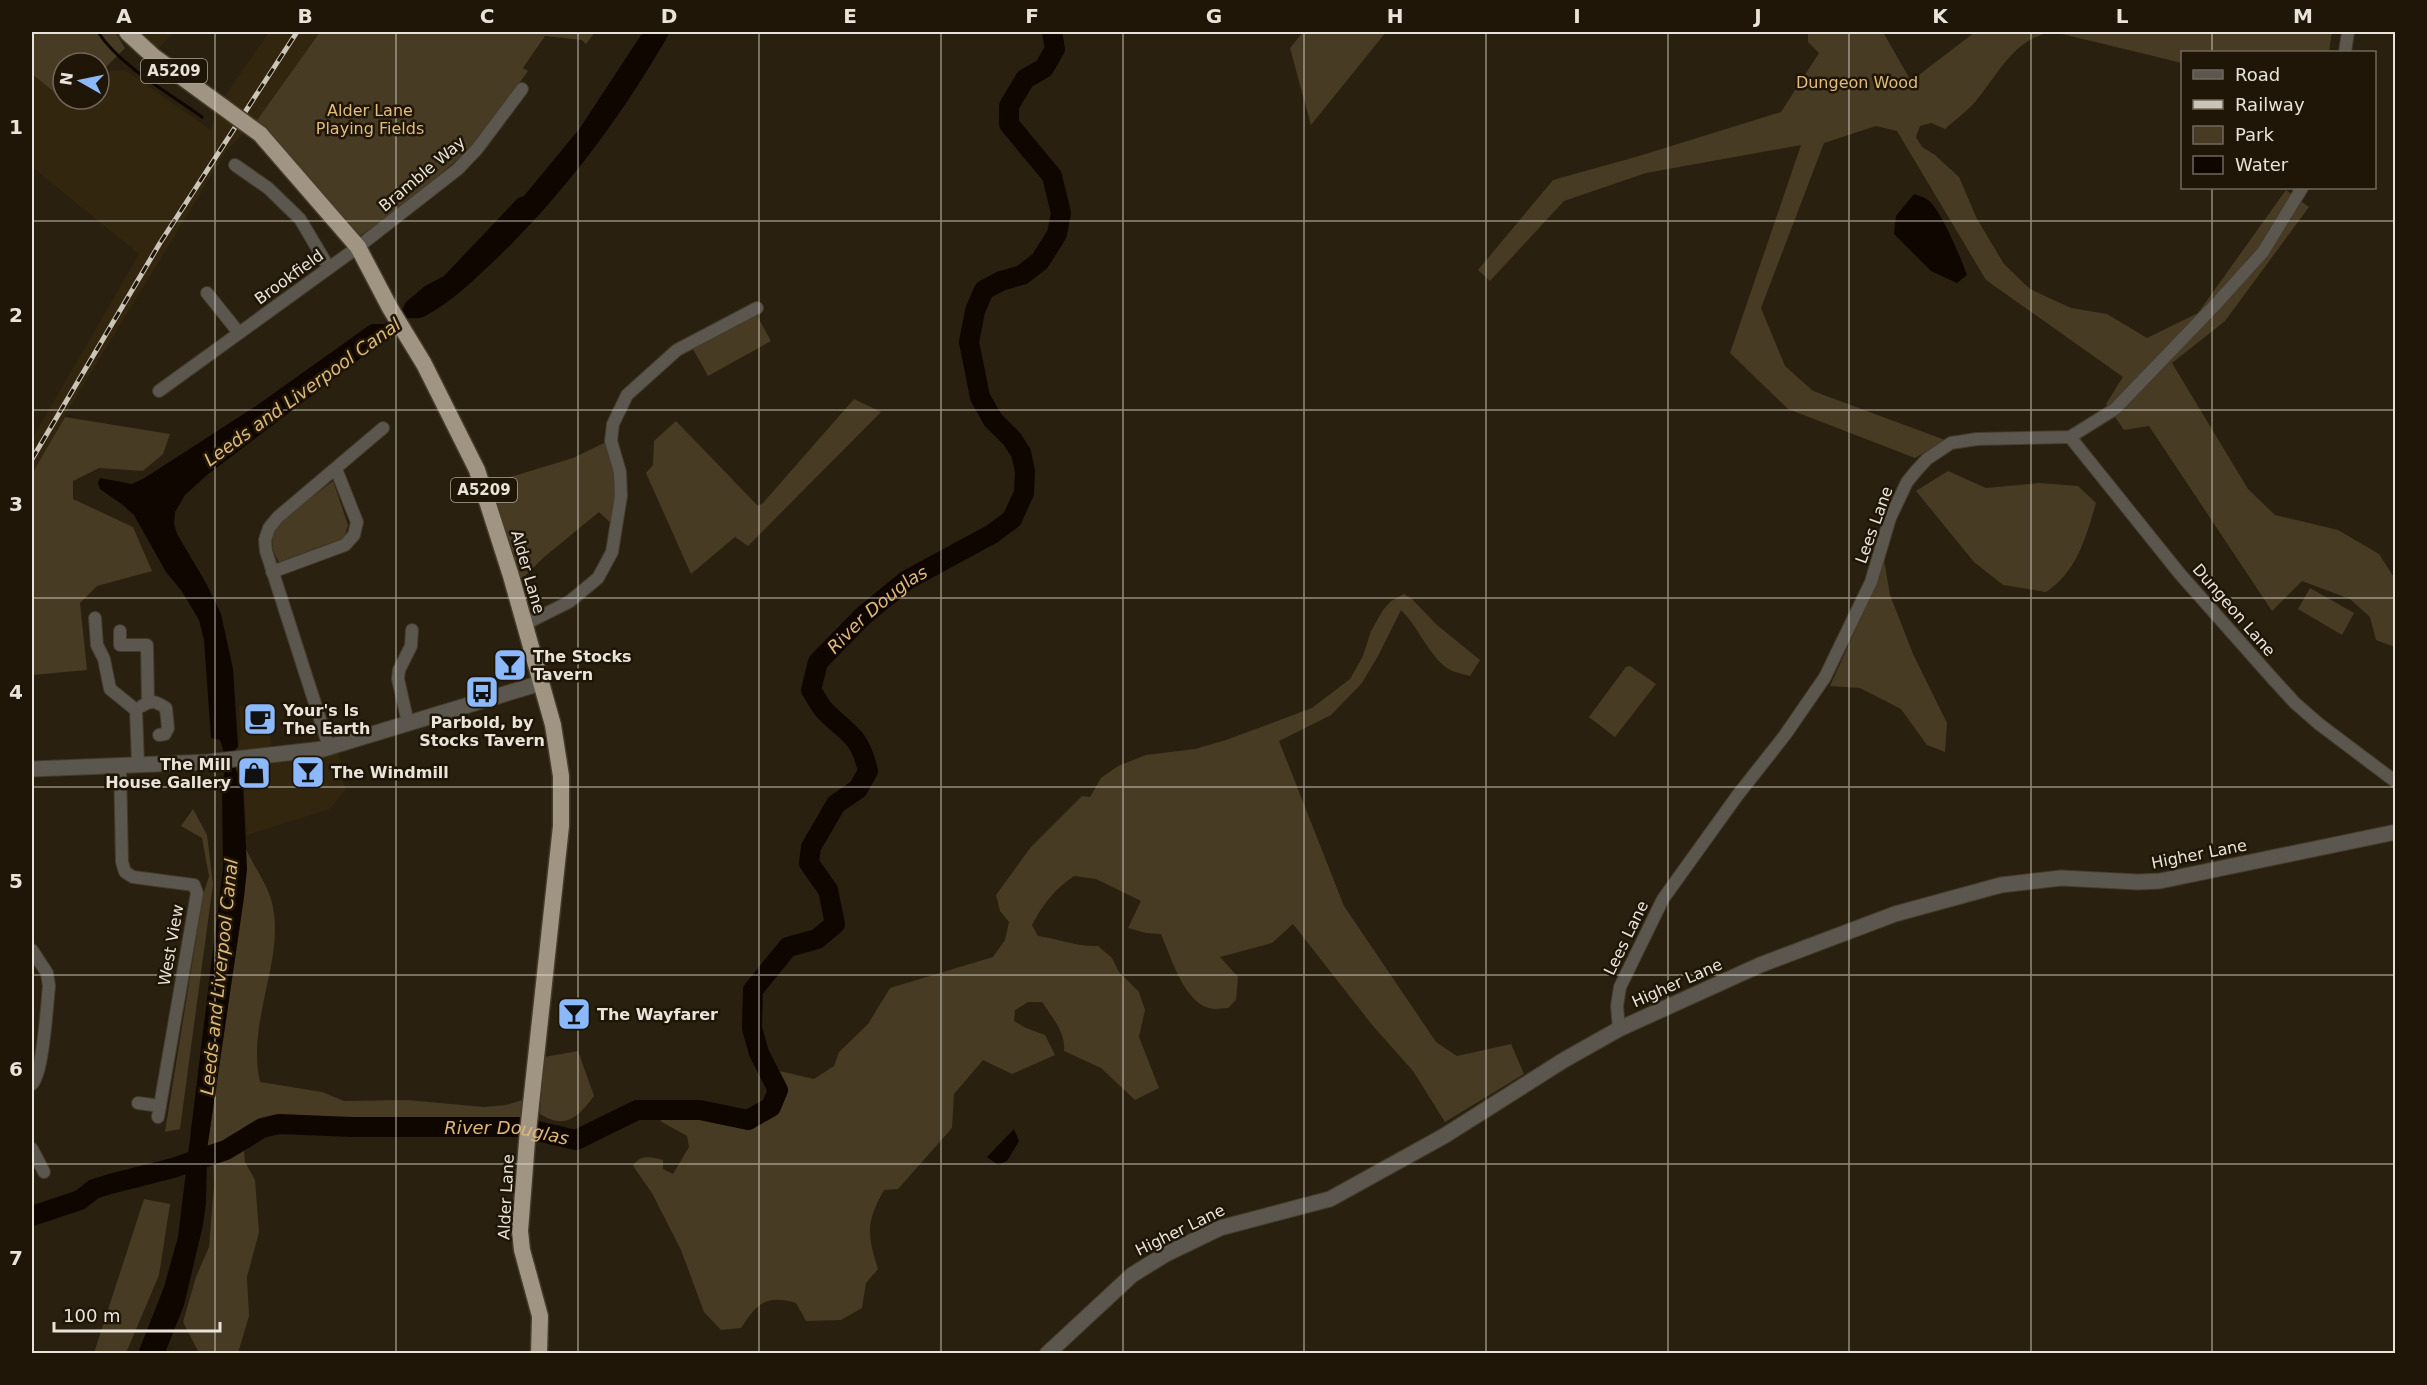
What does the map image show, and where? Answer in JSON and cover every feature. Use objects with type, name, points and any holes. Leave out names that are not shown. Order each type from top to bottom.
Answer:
[{"type":"highway","name":"Alder Lane","points":[[127,32],[153,56],[260,135],[358,247],[390,308],[424,364],[477,470],[541,682],[558,750],[561,776],[561,826],[527,1141],[520,1231],[522,1250],[540,1316],[539,1353]]},
{"type":"street","points":[[2346,51],[2348,32]]},
{"type":"street","name":"Bramble Way","points":[[358,247],[458,169],[477,149],[522,89]]},
{"type":"street","points":[[235,165],[268,188],[300,219],[329,268]]},
{"type":"street","name":"Lees Lane","points":[[1619,1029],[1617,1006],[1620,987],[1663,899],[1737,796],[1785,735],[1824,677],[1871,582],[1890,518],[1907,482],[1942,448],[1958,441],[2070,437],[2115,409],[2263,252],[2301,189]]},
{"type":"street","name":"Brookfield","points":[[159,392],[358,247]]},
{"type":"street","points":[[205,291],[239,333]]},
{"type":"street","points":[[525,624],[569,602],[598,578],[612,552],[621,496],[620,472],[611,441],[613,424],[627,394],[677,350],[757,308]]},
{"type":"street","points":[[329,747],[272,572],[265,540],[269,528],[278,517],[383,428]]},
{"type":"street","name":"Dungeon Lane","points":[[2070,437],[2222,624],[2295,703],[2396,782]]},
{"type":"street","points":[[272,572],[345,545],[354,535],[357,522],[336,469]]},
{"type":"street","points":[[95,618],[97,645],[104,659],[110,689],[136,710],[138,764]]},
{"type":"street","points":[[408,723],[398,679],[399,670],[411,646],[412,630]]},
{"type":"street","points":[[120,631],[120,645],[147,645],[148,701]]},
{"type":"street","points":[[398,642],[411,646]]},
{"type":"street","points":[[32,769],[248,759],[329,747],[541,682]]},
{"type":"street","points":[[136,710],[148,701],[157,702],[166,708],[168,729],[165,734],[159,735]]},
{"type":"street","name":"West View","points":[[120,765],[122,862],[125,872],[133,877],[195,885],[197,893],[159,1112],[138,1103]]},
{"type":"street","name":"Higher Lane","points":[[1047,1353],[1132,1275],[1166,1254],[1220,1228],[1330,1199],[1444,1136],[1564,1060],[1619,1029],[1838,934],[1895,914],[2001,885],[2042,880],[2160,881],[2396,832]]},
{"type":"street","points":[[32,950],[49,979],[37,1043],[38,1075],[32,1084]]},
{"type":"street","points":[[32,1149],[44,1172]]},
{"type":"shaded area","points":[[135,32],[174,32],[156,51]]},
{"type":"shaded area","points":[[269,32],[320,32],[255,123],[247,118],[239,130],[244,133],[227,150],[67,412],[32,477],[32,439],[139,254],[32,167],[32,69],[51,87],[51,111],[111,111],[111,71],[125,70],[211,130],[216,113],[227,121],[234,110],[222,100]]},
{"type":"shaded area","points":[[268,704],[272,760],[338,749],[345,790],[330,809],[247,835],[243,784],[236,770],[234,751],[238,747],[241,734],[239,706]]},
{"type":"green space","points":[[32,32],[115,32],[125,48],[111,62],[111,51],[51,51],[51,89],[32,74]]},
{"type":"green space","name":"Alder Lane Playing Fields","points":[[320,32],[595,32],[586,44],[582,40],[545,36],[523,68],[528,71],[474,146],[387,218],[361,235],[354,233],[255,123]]},
{"type":"green space","points":[[1303,32],[1386,32],[1311,125],[1290,48]]},
{"type":"green space","name":"Dungeon Wood","points":[[1808,32],[1883,32],[1911,81],[1975,32],[2054,32],[2041,35],[2018,48],[1976,101],[1945,129],[1931,123],[1920,126],[1916,137],[1922,147],[1935,155],[1959,177],[1977,219],[2004,264],[2030,289],[2071,308],[2107,314],[2147,338],[2198,313],[2286,190],[2309,207],[2225,321],[2172,363],[2248,489],[2275,515],[2338,530],[2379,554],[2395,579],[2395,647],[2376,640],[2370,617],[2350,599],[2302,581],[2272,611],[2149,426],[2124,430],[2106,404],[2123,377],[1986,280],[1897,131],[1876,126],[1824,143],[1761,308],[1785,366],[1813,391],[1945,440],[1915,458],[1788,409],[1730,353],[1801,145],[1646,173],[1564,201],[1490,281],[1478,270],[1553,180],[1781,112],[1819,53],[1808,42]]},
{"type":"green space","points":[[2054,32],[2332,32],[2329,51],[2181,51],[2181,63]]},
{"type":"green space","points":[[755,312],[771,341],[708,376],[692,347]]},
{"type":"green space","points":[[854,399],[881,412],[748,546],[735,537],[691,574],[646,473],[653,465],[654,441],[676,421],[758,506]]},
{"type":"green space","points":[[65,417],[170,434],[163,454],[143,471],[99,468],[73,481],[73,499],[133,527],[152,571],[97,586],[80,603],[87,670],[32,675],[32,474]]},
{"type":"green space","points":[[604,443],[610,449],[615,468],[616,493],[613,525],[599,512],[543,558],[519,582],[491,483],[573,458]]},
{"type":"green space","points":[[1948,471],[1986,488],[2039,483],[2078,486],[2096,503],[2079,553],[2057,584],[2046,592],[2003,585],[1974,562],[1916,491]]},
{"type":"green space","points":[[333,481],[348,525],[344,538],[279,562],[272,542],[279,522]]},
{"type":"green space","points":[[1884,560],[1890,595],[1913,654],[1947,723],[1945,752],[1927,745],[1901,709],[1860,688],[1830,686],[1875,587]]},
{"type":"green space","points":[[2310,588],[2354,613],[2342,635],[2298,609]]},
{"type":"green space","points":[[1404,594],[1480,660],[1470,676],[1452,671],[1438,660],[1401,610],[1362,683],[1331,715],[1279,741],[1344,906],[1436,1042],[1457,1056],[1511,1044],[1524,1074],[1445,1122],[1413,1071],[1373,1026],[1293,924],[1272,943],[1220,957],[1238,977],[1236,1000],[1228,1008],[1211,1009],[1200,1004],[1185,987],[1161,934],[1128,928],[1141,901],[1096,879],[1074,876],[1050,898],[1032,925],[1038,936],[1098,946],[1112,958],[1119,972],[1139,992],[1145,1010],[1139,1037],[1159,1088],[1135,1100],[1101,1068],[1064,1051],[1061,1032],[1042,1002],[1028,1002],[1015,1010],[1014,1021],[1045,1035],[1055,1055],[1012,1074],[983,1060],[954,1094],[952,1128],[898,1189],[884,1190],[878,1201],[871,1220],[870,1237],[878,1269],[866,1283],[862,1308],[841,1320],[806,1321],[796,1303],[769,1301],[757,1307],[741,1328],[721,1330],[704,1312],[681,1250],[652,1193],[633,1166],[642,1158],[654,1158],[663,1160],[663,1169],[673,1174],[689,1147],[687,1136],[660,1121],[681,1115],[725,1125],[746,1125],[769,1112],[776,1103],[779,1071],[814,1079],[834,1066],[839,1052],[868,1024],[890,988],[993,957],[1005,940],[1009,922],[1000,911],[996,895],[1031,847],[1082,796],[1090,797],[1101,778],[1118,766],[1146,755],[1195,749],[1312,708],[1350,679],[1363,656],[1371,631],[1383,610],[1391,601]]},
{"type":"green space","points":[[1630,666],[1656,684],[1615,737],[1589,717],[1626,667]]},
{"type":"green space","points":[[193,809],[207,835],[213,884],[180,1129],[165,1132],[203,896],[209,876],[202,838],[181,826]]},
{"type":"green space","points":[[246,849],[270,896],[275,924],[271,968],[258,1036],[257,1059],[260,1082],[322,1092],[344,1101],[407,1100],[484,1107],[506,1105],[532,1097],[528,1129],[279,1124],[262,1128],[231,1147],[243,1141],[245,1162],[255,1180],[259,1232],[247,1277],[249,1316],[238,1353],[199,1353],[183,1322],[196,1277],[209,1247],[214,1184],[213,1157],[222,1152],[206,1157],[244,897]]},
{"type":"green space","points":[[578,1051],[594,1096],[571,1119],[557,1121],[549,1119],[540,1114],[544,1057]]},
{"type":"green space","points":[[144,1199],[170,1204],[159,1275],[126,1353],[94,1353]]},
{"type":"water","name":"Leeds and Liverpool Canal","points":[[643,32],[670,32],[629,98],[584,162],[506,249],[452,298],[423,317],[410,318],[401,322],[390,336],[207,475],[185,495],[175,512],[174,524],[177,534],[221,614],[233,669],[238,747],[234,751],[236,770],[243,784],[247,869],[207,1149],[206,1203],[203,1225],[184,1305],[165,1353],[138,1353],[164,1287],[178,1237],[223,868],[222,784],[225,762],[220,740],[211,738],[204,640],[199,620],[181,590],[166,572],[134,515],[100,489],[98,483],[100,478],[132,484],[143,479],[256,406],[371,324],[384,324],[401,312],[406,302],[425,286],[444,276],[518,198],[524,196],[580,128]]},
{"type":"water","points":[[1914,194],[1933,205],[1950,235],[1967,275],[1957,283],[1931,271],[1894,234],[1896,216]]},
{"type":"water","points":[[1014,1129],[1019,1141],[1007,1161],[998,1165],[987,1157]]},
{"type":"waterway","points":[[98,32],[132,68],[202,117]]},
{"type":"waterway","name":"River Douglas","points":[[32,1216],[80,1200],[94,1189],[173,1168],[226,1150],[262,1128],[279,1124],[352,1127],[519,1127],[576,1140],[637,1110],[700,1110],[748,1120],[771,1107],[778,1090],[759,1053],[752,1028],[753,990],[788,947],[817,939],[835,924],[828,890],[809,863],[811,847],[836,804],[858,789],[868,771],[861,749],[852,736],[824,710],[811,690],[818,662],[863,616],[907,580],[992,534],[1012,519],[1024,493],[1025,471],[1021,453],[1012,439],[993,420],[980,397],[969,342],[975,311],[984,290],[1001,281],[1022,275],[1040,261],[1057,234],[1061,213],[1052,176],[1009,124],[1009,106],[1025,79],[1044,68],[1055,49],[1052,32]]},
{"type":"railway","points":[[32,459],[160,243],[297,32]]},
{"type":"place","name":"The Stocks Tavern","points":[[510,665]]},
{"type":"place","name":"Parbold, by Stocks Tavern","points":[[482,692]]},
{"type":"place","name":"Your's Is The Earth","points":[[260,719]]},
{"type":"place","name":"The Windmill","points":[[308,772]]},
{"type":"place","name":"The Mill House Gallery","points":[[254,773]]},
{"type":"place","name":"The Wayfarer","points":[[574,1014]]}]
